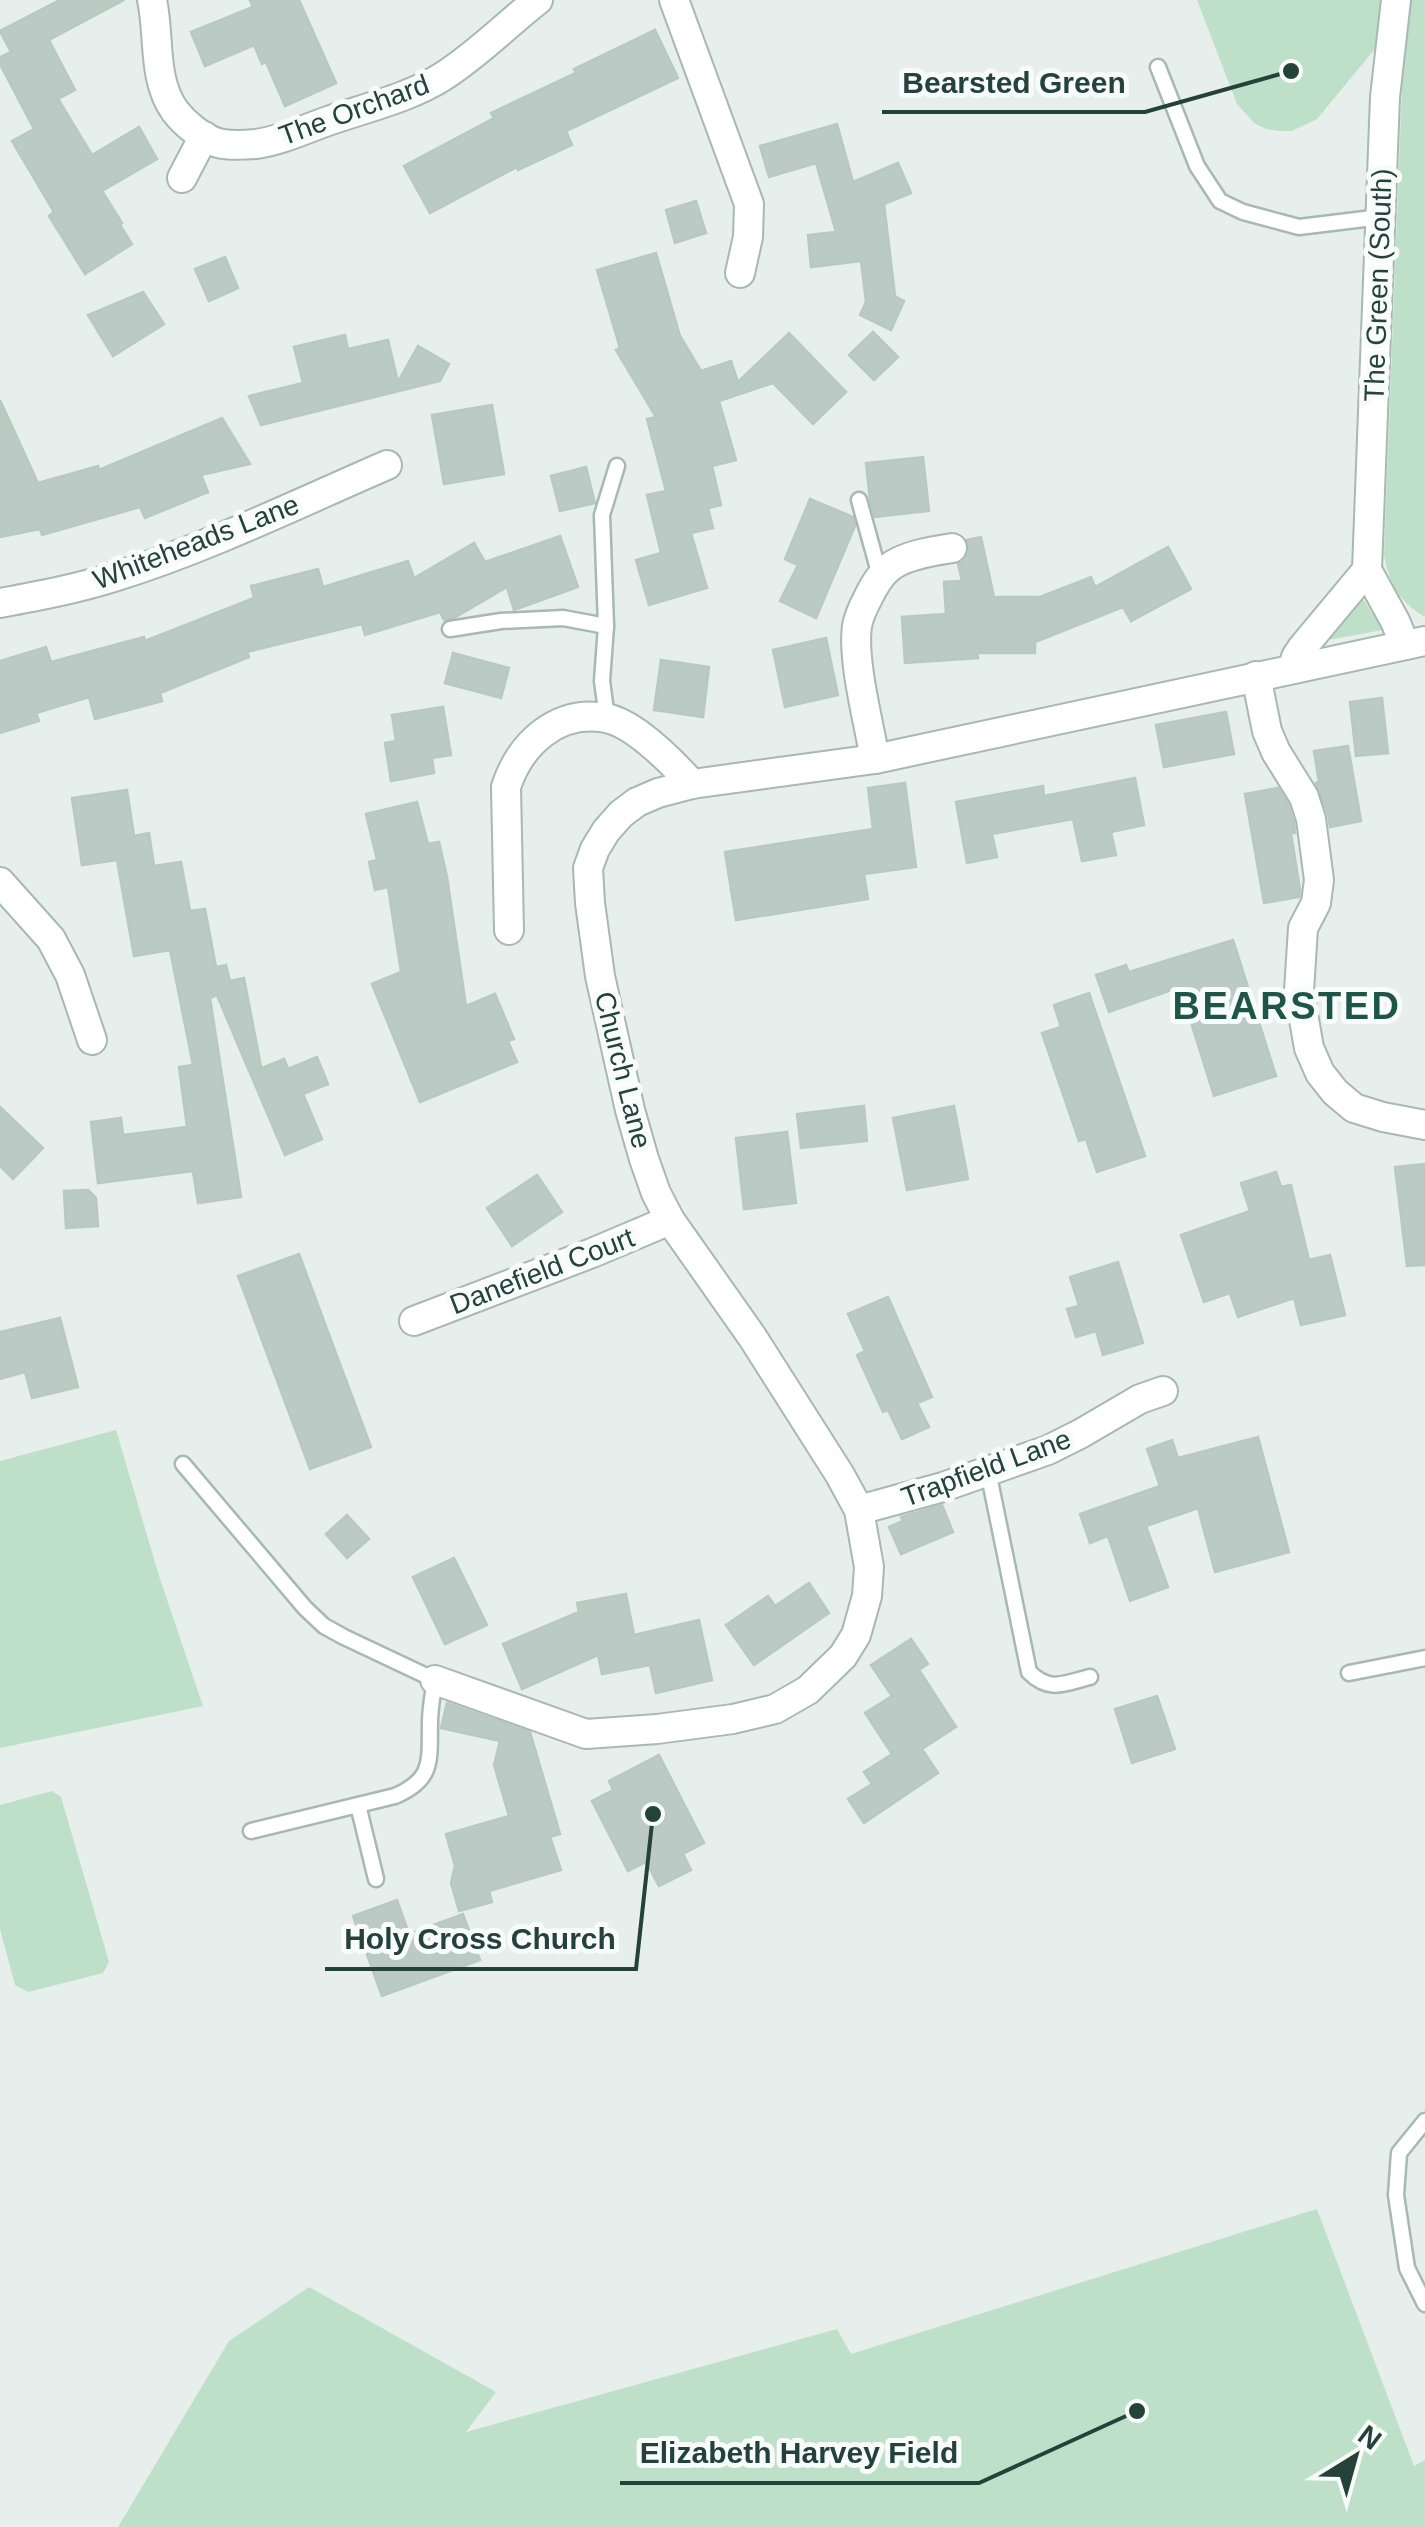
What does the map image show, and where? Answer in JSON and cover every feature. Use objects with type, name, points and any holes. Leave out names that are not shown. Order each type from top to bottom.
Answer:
[{"type":"street","points":[[152,0],[166,97],[177,113],[204,136],[182,178]]},
{"type":"street","name":"The Orchard","points":[[204,136],[236,145],[259,144],[440,79],[538,0]]},
{"type":"street","points":[[674,0],[749,204],[748,236],[740,273]]},
{"type":"street","name":"The Green (South)","points":[[1368,570],[1385,97],[1396,0]]},
{"type":"street","name":"Whiteheads Lane","points":[[0,603],[98,582],[168,558],[387,465]]},
{"type":"street","points":[[875,759],[861,685],[856,630],[861,611],[880,577],[894,563],[952,548]]},
{"type":"street","points":[[1293,670],[1302,648],[1368,570],[1396,621],[1415,643]]},
{"type":"street","name":"Church Lane","points":[[435,1680],[586,1734],[733,1718],[775,1709],[808,1690],[843,1656],[856,1635],[868,1596],[869,1567],[858,1510],[840,1475],[753,1338],[670,1220],[656,1193],[630,1110],[600,976],[590,903],[588,868],[606,831],[621,814],[658,792],[692,784],[875,759],[1415,643]]},
{"type":"street","points":[[1256,676],[1267,731],[1304,797],[1311,819],[1319,880],[1316,903],[1303,928],[1299,991],[1309,1048],[1320,1073],[1354,1108],[1425,1125]]},
{"type":"street","points":[[509,930],[506,788],[512,770],[534,739],[565,721],[607,718],[660,751],[692,784]]},
{"type":"street","points":[[0,882],[50,939],[70,975],[92,1040]]},
{"type":"street","name":"Danefield Court","points":[[414,1322],[670,1220]]},
{"type":"street","name":"Trapfield Lane","points":[[858,1510],[894,1502],[1048,1450],[1140,1399],[1163,1392]]},
{"type":"lane","points":[[1158,68],[1197,166],[1220,201],[1243,212],[1299,227],[1381,217]]},
{"type":"lane","points":[[607,718],[602,681],[606,626],[602,515],[616,466]]},
{"type":"lane","points":[[859,500],[880,577]]},
{"type":"lane","points":[[450,629],[562,618],[606,626]]},
{"type":"lane","points":[[183,1464],[324,1626],[435,1680],[430,1710],[431,1757],[414,1788],[251,1831]]},
{"type":"lane","points":[[988,1471],[1030,1672],[1041,1684],[1053,1686],[1090,1677]]},
{"type":"lane","points":[[1349,1673],[1425,1658]]},
{"type":"lane","points":[[358,1805],[376,1879]]},
{"type":"lane","points":[[1425,2121],[1399,2153],[1396,2195],[1406,2268],[1425,2304]]},
{"type":"green space","points":[[1197,0],[1383,0],[1374,50],[1317,119],[1292,131],[1279,131],[1254,123],[1237,104]]},
{"type":"green space","points":[[1411,0],[1425,0],[1425,617],[1397,591],[1384,555],[1404,35]]},
{"type":"green space","points":[[1356,588],[1383,630],[1320,638]]},
{"type":"green space","points":[[116,1430],[203,1706],[0,1748],[0,1461]]},
{"type":"green space","points":[[52,1791],[61,1797],[109,1962],[103,1973],[28,1992],[15,1985],[0,1929],[0,1805]]},
{"type":"green space","points":[[1317,2209],[1414,2466],[1425,2460],[1425,2527],[118,2527],[229,2341],[309,2287],[496,2392],[466,2432],[837,2329],[851,2354]]},
{"type":"building","points":[[60,0],[124,0],[49,40],[75,90],[58,99],[92,155],[139,127],[157,159],[102,191],[132,244],[85,274],[49,216],[54,212],[12,141],[34,129],[0,64],[0,57],[11,52],[0,31]]},
{"type":"building","points":[[250,0],[299,0],[336,83],[285,106],[254,45],[205,66],[191,32],[253,7]]},
{"type":"building","points":[[655,30],[678,78],[566,131],[572,145],[518,170],[517,167],[430,213],[404,166],[494,118],[491,113]]},
{"type":"building","points":[[837,124],[853,182],[898,163],[911,193],[884,204],[895,296],[904,301],[891,330],[860,315],[866,302],[861,261],[811,267],[808,235],[836,232],[816,163],[769,177],[760,146]]},
{"type":"building","points":[[696,201],[706,233],[675,243],[666,210]]},
{"type":"building","points":[[656,253],[680,336],[701,371],[731,361],[738,382],[789,333],[846,392],[813,424],[773,383],[719,401],[736,460],[712,466],[721,505],[708,508],[713,528],[691,533],[707,588],[649,605],[636,560],[661,553],[647,495],[666,491],[647,419],[656,417],[616,350],[620,348],[597,270]]},
{"type":"building","points":[[225,257],[238,288],[209,301],[195,269]]},
{"type":"building","points":[[143,292],[164,324],[113,356],[88,315]]},
{"type":"building","points":[[873,332],[898,357],[874,380],[849,355]]},
{"type":"building","points":[[345,335],[348,349],[388,340],[398,382],[418,346],[449,364],[440,381],[261,425],[249,396],[303,383],[294,347]]},
{"type":"building","points":[[0,400],[38,483],[98,466],[99,470],[222,418],[250,464],[201,475],[208,492],[145,518],[140,507],[42,535],[40,529],[0,537]]},
{"type":"building","points":[[492,405],[504,474],[444,484],[432,415]]},
{"type":"building","points":[[923,457],[929,511],[875,517],[866,463]]},
{"type":"building","points":[[586,467],[595,503],[560,511],[551,476]]},
{"type":"building","points":[[810,499],[853,517],[855,526],[816,618],[780,601],[798,565],[785,559]]},
{"type":"building","points":[[560,536],[578,587],[514,610],[507,587],[454,618],[444,620],[440,612],[365,635],[362,624],[247,652],[249,657],[160,693],[162,701],[95,719],[89,697],[36,713],[39,721],[0,733],[0,661],[46,647],[51,662],[144,637],[145,641],[254,598],[251,586],[318,569],[323,587],[408,561],[414,578],[474,543],[485,562]]},
{"type":"building","points":[[981,537],[994,597],[1040,597],[1091,577],[1095,587],[1168,547],[1191,589],[1131,621],[1123,607],[1035,642],[1035,653],[977,653],[978,658],[905,663],[902,617],[946,614],[944,582],[962,581],[958,564],[969,553],[967,540]]},
{"type":"building","points":[[826,638],[838,695],[785,707],[773,650]]},
{"type":"building","points":[[453,653],[509,668],[501,698],[445,683]]},
{"type":"building","points":[[661,660],[709,667],[703,717],[654,710]]},
{"type":"building","points":[[1382,698],[1388,753],[1356,756],[1350,702]]},
{"type":"building","points":[[443,707],[451,755],[432,758],[434,773],[391,781],[385,743],[396,741],[392,715]]},
{"type":"building","points":[[1226,712],[1234,754],[1164,767],[1156,725]]},
{"type":"building","points":[[1348,746],[1361,821],[1330,827],[1316,783],[1319,782],[1314,751]]},
{"type":"building","points":[[1135,778],[1144,825],[1111,832],[1116,855],[1082,861],[1073,819],[992,834],[997,857],[967,863],[956,802],[1043,786],[1044,796]]},
{"type":"building","points":[[905,783],[916,867],[864,874],[868,899],[736,920],[725,852],[873,829],[868,788]]},
{"type":"building","points":[[1278,788],[1294,823],[1295,833],[1291,833],[1300,890],[1299,897],[1264,903],[1245,794]]},
{"type":"building","points":[[127,790],[134,836],[149,833],[154,866],[181,862],[190,911],[205,909],[216,967],[226,965],[230,981],[244,978],[261,1067],[249,1071],[217,995],[210,998],[241,1197],[198,1203],[193,1171],[98,1183],[91,1122],[121,1118],[123,1135],[187,1127],[179,1067],[193,1065],[170,950],[134,956],[117,860],[82,865],[72,798]]},
{"type":"building","points":[[417,802],[428,844],[439,842],[466,1006],[495,994],[514,1039],[508,1041],[517,1062],[420,1102],[372,984],[401,972],[388,887],[375,890],[369,862],[377,860],[366,814]]},
{"type":"building","points":[[1233,940],[1276,1076],[1214,1096],[1180,987],[1109,1012],[1096,975],[1126,965],[1129,972]]},
{"type":"building","points":[[1089,993],[1145,1156],[1097,1172],[1086,1139],[1079,1141],[1042,1033],[1061,1027],[1054,1005]]},
{"type":"building","points":[[317,1057],[328,1084],[303,1094],[322,1139],[285,1155],[250,1073],[284,1059],[288,1069]]},
{"type":"building","points":[[864,1106],[867,1141],[801,1148],[797,1114]]},
{"type":"building","points":[[954,1106],[968,1179],[907,1190],[893,1118]]},
{"type":"building","points":[[0,1107],[43,1148],[13,1179],[0,1166]]},
{"type":"building","points":[[787,1132],[796,1203],[744,1209],[736,1138]]},
{"type":"building","points":[[1425,1164],[1425,1265],[1407,1266],[1395,1167]]},
{"type":"building","points":[[1276,1172],[1281,1187],[1291,1185],[1309,1260],[1330,1255],[1345,1315],[1301,1325],[1294,1298],[1238,1317],[1230,1293],[1204,1302],[1181,1235],[1250,1211],[1241,1183]]},
{"type":"building","points":[[537,1175],[562,1212],[512,1246],[487,1208]]},
{"type":"building","points":[[88,1190],[96,1198],[98,1226],[66,1228],[64,1191]]},
{"type":"building","points":[[299,1254],[371,1447],[310,1469],[238,1276]]},
{"type":"building","points":[[1118,1262],[1143,1343],[1103,1355],[1096,1331],[1076,1337],[1067,1309],[1079,1306],[1070,1277]]},
{"type":"building","points":[[888,1297],[932,1397],[917,1403],[929,1427],[902,1439],[888,1410],[883,1412],[857,1355],[865,1351],[848,1314]]},
{"type":"building","points":[[60,1318],[78,1387],[32,1398],[25,1372],[0,1379],[0,1332]]},
{"type":"building","points":[[1258,1437],[1289,1552],[1215,1572],[1198,1508],[1146,1526],[1168,1587],[1130,1601],[1108,1536],[1090,1543],[1080,1514],[1160,1486],[1147,1449],[1172,1440],[1178,1458]]},
{"type":"building","points":[[942,1505],[953,1532],[901,1554],[889,1527],[903,1521],[901,1517]]},
{"type":"building","points":[[347,1515],[369,1539],[347,1558],[326,1534]]},
{"type":"building","points":[[454,1558],[487,1625],[445,1644],[413,1577]]},
{"type":"building","points":[[809,1583],[829,1613],[754,1665],[726,1625],[768,1596],[775,1606]]},
{"type":"building","points":[[626,1594],[634,1635],[699,1620],[712,1680],[656,1693],[650,1665],[602,1674],[598,1655],[522,1689],[503,1644],[579,1612],[577,1603]]},
{"type":"building","points":[[911,1639],[928,1664],[919,1670],[956,1727],[922,1749],[938,1773],[864,1823],[848,1799],[872,1784],[864,1772],[892,1754],[865,1713],[892,1696],[871,1665]]},
{"type":"building","points":[[1157,1696],[1175,1749],[1132,1763],[1115,1709]]},
{"type":"building","points":[[447,1703],[530,1732],[560,1834],[550,1837],[561,1870],[489,1891],[492,1902],[459,1911],[451,1883],[455,1866],[446,1834],[509,1816],[494,1765],[500,1741],[441,1728]]},
{"type":"building","points":[[659,1755],[704,1843],[683,1854],[691,1870],[659,1886],[646,1862],[628,1871],[592,1801],[613,1790],[609,1781]]},
{"type":"building","points":[[397,1900],[409,1934],[463,1914],[480,1960],[382,1996],[353,1916]]},
{"type":"place","name":"Bearsted Green","points":[[1291,71]]},
{"type":"place","name":"Holy Cross Church","points":[[653,1814]]},
{"type":"place","name":"Elizabeth Harvey Field","points":[[1137,2411]]},
{"type":"district","name":"BEARSTED","points":[[1287,1006]]}]
